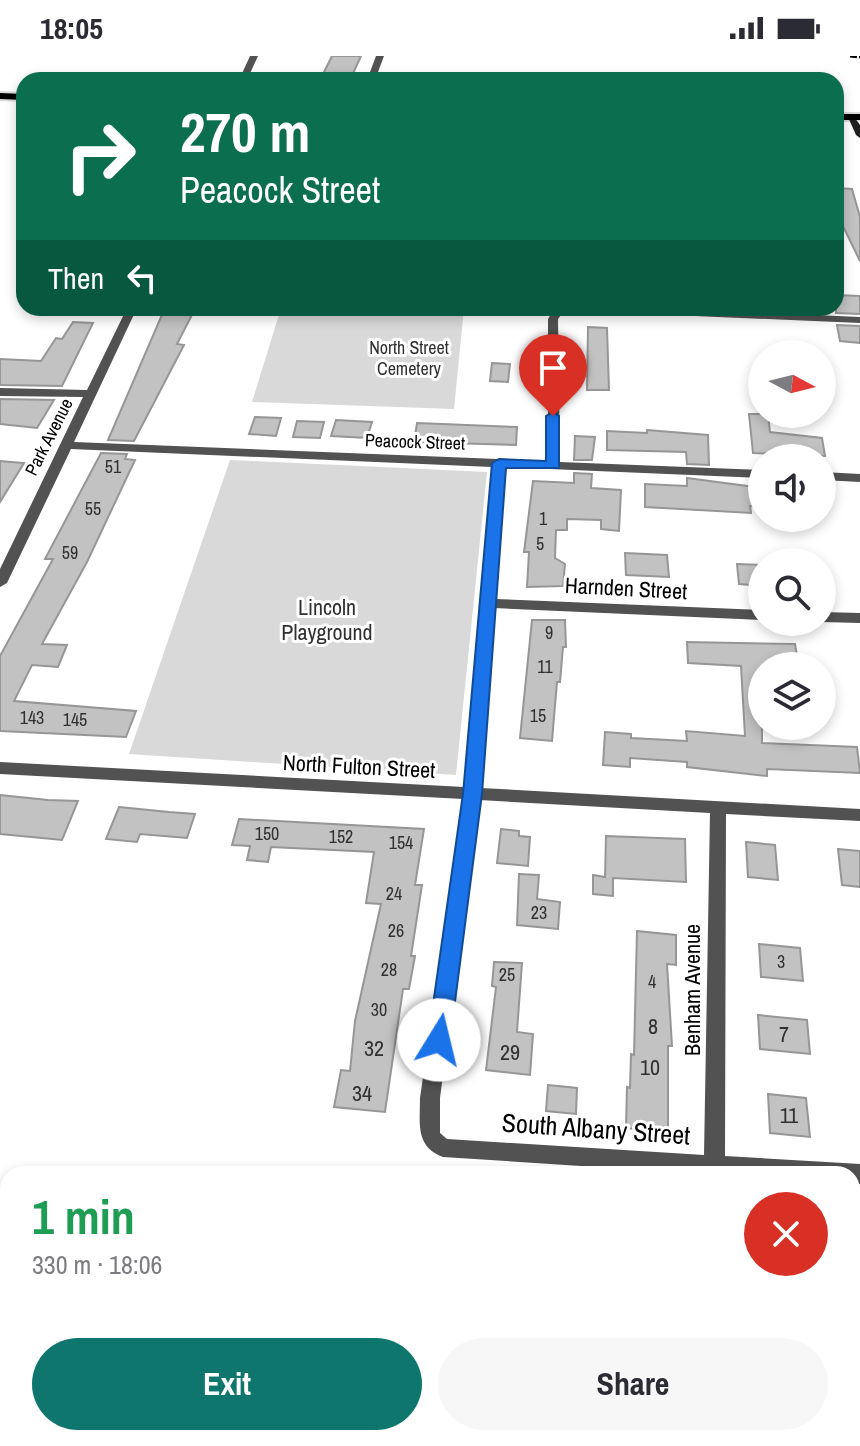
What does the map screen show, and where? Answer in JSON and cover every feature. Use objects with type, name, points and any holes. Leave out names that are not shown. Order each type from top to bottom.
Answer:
[{"type":"street","points":[[856,117],[860,135]]},
{"type":"street","name":"Park Avenue","points":[[0,583],[128,316]]},
{"type":"street","points":[[554,465],[555,316]]},
{"type":"street","points":[[766,316],[860,320]]},
{"type":"street","points":[[0,392],[91,394]]},
{"type":"street","name":"Peacock Street","points":[[66,445],[748,473]]},
{"type":"street","points":[[472,794],[499,463]]},
{"type":"street","points":[[836,477],[860,478]]},
{"type":"street","name":"Harnden Street","points":[[488,603],[748,614]]},
{"type":"street","points":[[836,617],[860,618]]},
{"type":"street","name":"North Fulton Street","points":[[0,768],[860,815]]},
{"type":"street","name":"South Albany Street","points":[[472,794],[430,1098],[430,1137],[435,1145],[679,1166]]},
{"type":"street","name":"Benham Avenue","points":[[714,1166],[718,807]]},
{"type":"green space","name":"North Street Cemetery","points":[[279,316],[463,316],[454,409],[252,402]]},
{"type":"green space","name":"Lincoln Playground","points":[[230,460],[487,472],[456,775],[129,754]]},
{"type":"building","points":[[332,56],[361,56],[354,72],[324,72]]},
{"type":"building","points":[[844,188],[852,189],[860,217],[860,261],[844,228]]},
{"type":"building","points":[[844,295],[860,296],[860,314],[844,313]]},
{"type":"building","points":[[161,316],[191,316],[177,344],[184,345],[134,441],[108,440]]},
{"type":"building","points":[[73,322],[93,323],[62,386],[0,385],[0,359],[41,361],[56,338],[62,339]]},
{"type":"building","points":[[837,325],[860,326],[860,343],[840,341]]},
{"type":"building","points":[[588,327],[607,328],[609,390],[587,390]]},
{"type":"building","points":[[492,363],[510,364],[508,382],[490,381]]},
{"type":"building","points":[[0,399],[54,400],[37,428],[0,424]]},
{"type":"building","points":[[255,417],[281,418],[276,436],[249,434]]},
{"type":"building","points":[[336,420],[372,422],[367,438],[331,436]]},
{"type":"building","points":[[297,421],[324,422],[320,438],[293,437]]},
{"type":"building","points":[[417,423],[517,427],[516,445],[414,442]]},
{"type":"building","points":[[750,428],[770,428],[770,432],[822,438],[823,444],[752,444]]},
{"type":"building","points":[[647,430],[708,435],[709,465],[687,464],[686,452],[607,450],[607,431],[647,433]]},
{"type":"building","points":[[575,436],[595,437],[592,460],[574,460]]},
{"type":"building","points":[[101,453],[127,454],[125,459],[135,460],[87,562],[42,644],[67,645],[58,667],[32,665],[14,701],[136,711],[126,737],[0,731],[0,656],[53,559],[45,559]]},
{"type":"building","points":[[0,461],[24,463],[0,502]]},
{"type":"building","points":[[574,473],[592,474],[591,488],[621,490],[619,531],[601,529],[601,520],[567,519],[567,530],[556,530],[555,558],[565,564],[563,586],[527,587],[529,552],[524,552],[533,481],[574,483]]},
{"type":"building","points":[[687,478],[748,486],[748,513],[645,507],[645,484],[687,486]]},
{"type":"building","points":[[625,553],[667,555],[669,577],[626,575]]},
{"type":"building","points":[[737,564],[748,564],[748,585],[739,584]]},
{"type":"building","points":[[532,620],[565,620],[566,647],[563,647],[560,682],[557,682],[552,741],[520,738]]},
{"type":"building","points":[[687,642],[795,644],[796,652],[748,652],[748,740],[857,747],[860,773],[767,769],[767,776],[687,767],[687,762],[630,758],[630,767],[603,765],[605,732],[631,734],[631,738],[687,741],[686,731],[745,736],[741,666],[688,663]]},
{"type":"building","points":[[0,795],[78,801],[62,840],[0,834]]},
{"type":"building","points":[[119,807],[195,814],[187,838],[140,834],[137,842],[106,839]]},
{"type":"building","points":[[239,819],[424,829],[415,885],[422,885],[411,956],[415,956],[409,989],[403,989],[385,1112],[334,1107],[341,1070],[350,1071],[355,1021],[381,904],[366,903],[374,852],[271,847],[268,862],[247,860],[250,846],[232,845]]},
{"type":"building","points":[[501,829],[519,831],[519,836],[530,837],[528,866],[497,863]]},
{"type":"building","points":[[606,836],[685,839],[686,882],[613,878],[613,896],[593,894],[593,875],[605,877]]},
{"type":"building","points":[[746,842],[775,845],[778,880],[748,877]]},
{"type":"building","points":[[838,849],[860,851],[860,887],[842,885]]},
{"type":"building","points":[[519,874],[539,875],[537,899],[560,902],[558,929],[517,925]]},
{"type":"building","points":[[637,931],[676,935],[676,965],[667,964],[672,1046],[668,1046],[668,1132],[626,1128],[627,1087],[630,1088],[631,1054],[634,1055]]},
{"type":"building","points":[[759,944],[800,948],[803,981],[761,977]]},
{"type":"building","points":[[494,962],[522,963],[517,1032],[533,1034],[530,1075],[486,1070],[496,987],[492,986]]},
{"type":"building","points":[[758,1015],[807,1020],[810,1054],[760,1049]]},
{"type":"building","points":[[548,1085],[577,1088],[576,1114],[546,1111]]},
{"type":"building","points":[[768,1094],[806,1098],[810,1137],[770,1133]]},
{"type":"railway","points":[[850,56],[860,57]]},
{"type":"route","points":[[439,1040],[472,794],[499,463],[554,465],[553,416]]}]
